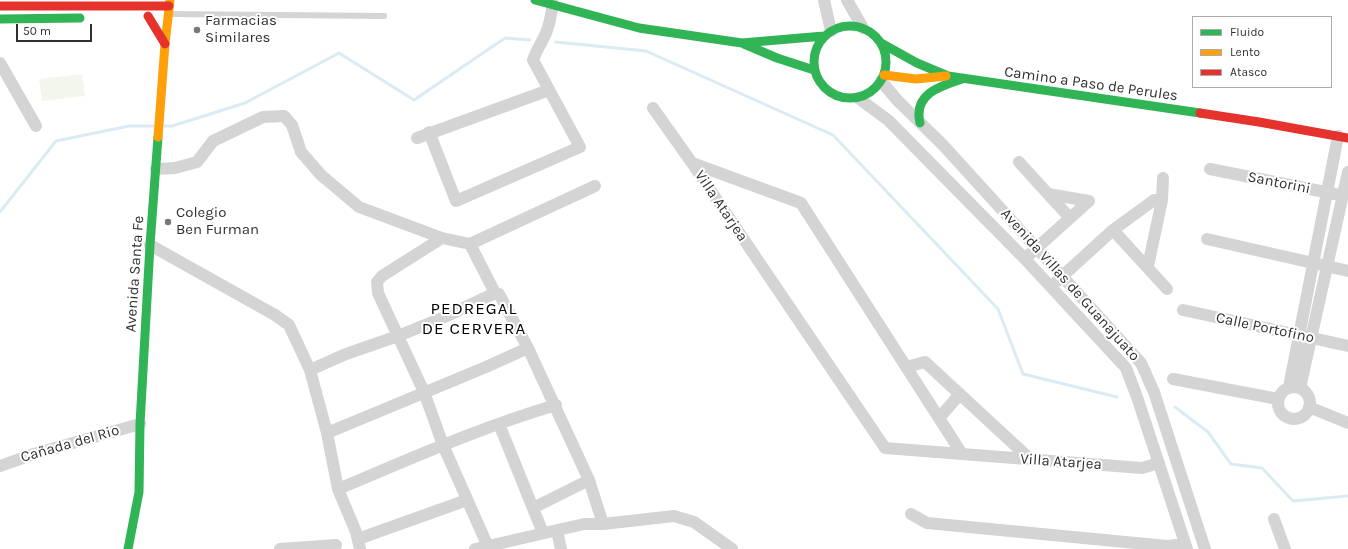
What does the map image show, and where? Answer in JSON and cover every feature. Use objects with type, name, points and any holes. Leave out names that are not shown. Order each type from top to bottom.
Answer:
[{"type":"street","points":[[535,0],[639,28],[742,43],[777,58],[814,70]]},
{"type":"street","points":[[742,43],[827,33],[841,27],[852,26],[863,28],[873,34],[881,43],[885,53],[886,64],[883,78],[875,89],[867,94],[858,98],[846,98],[835,95],[826,89],[814,70],[814,59],[817,48],[827,33],[824,0]]},
{"type":"street","points":[[847,0],[863,28]]},
{"type":"street","points":[[0,6],[127,6],[151,3],[168,9]]},
{"type":"street","points":[[429,132],[456,200],[580,147],[533,60],[537,49],[546,35],[553,4]]},
{"type":"street","points":[[165,44],[156,27],[144,16],[168,9]]},
{"type":"street","name":"Avenida Santa Fe","points":[[128,549],[139,492],[140,424],[150,245],[168,9]]},
{"type":"street","points":[[0,19],[87,17]]},
{"type":"street","name":"Camino a Paso de Perules","points":[[881,43],[917,63],[948,76],[962,79],[1246,120],[1343,137]]},
{"type":"street","points":[[0,63],[36,126]]},
{"type":"street","name":"Camino a Paso de Perules","points":[[883,78],[916,79],[948,76]]},
{"type":"street","name":"Avenida Villas de Guanajuato","points":[[883,78],[898,100],[943,145],[1141,363],[1154,392],[1205,549]]},
{"type":"street","points":[[920,123],[919,110],[926,96],[941,86],[962,79]]},
{"type":"street","points":[[417,138],[429,132],[549,90]]},
{"type":"street","name":"Avenida Villas de Guanajuato","points":[[858,98],[888,120],[1051,286],[1126,368],[1137,397],[1186,547]]},
{"type":"street","points":[[653,108],[692,163]]},
{"type":"street","points":[[156,169],[175,168],[197,162],[213,141],[264,117],[284,116],[292,124],[301,152],[321,175],[359,207],[442,238],[470,244],[595,186]]},
{"type":"street","points":[[1295,388],[1299,335],[1327,192],[1343,137]]},
{"type":"street","points":[[1019,162],[1070,218]]},
{"type":"street","name":"Villa Atarjea","points":[[692,163],[801,203],[962,454]]},
{"type":"street","name":"Villa Atarjea","points":[[692,163],[885,448],[1142,468],[1159,463]]},
{"type":"street","name":"Santorini","points":[[1210,169],[1346,195]]},
{"type":"street","points":[[1295,388],[1312,337],[1327,266],[1346,195],[1348,172]]},
{"type":"street","points":[[1148,266],[1162,200],[1163,178]]},
{"type":"street","points":[[1025,259],[1089,201],[1048,194]]},
{"type":"street","points":[[1051,286],[1113,230],[1154,200],[1162,200]]},
{"type":"street","points":[[1113,230],[1148,266],[1167,289]]},
{"type":"street","points":[[442,238],[382,276],[377,282],[378,293],[424,392],[443,445],[489,547]]},
{"type":"street","points":[[1207,239],[1348,271]]},
{"type":"street","points":[[470,244],[495,293],[499,294],[528,348],[556,405],[589,480],[603,524]]},
{"type":"street","points":[[150,245],[280,318],[289,325],[310,370],[327,433],[338,489],[356,532],[359,544],[467,500]]},
{"type":"street","points":[[310,370],[346,354],[398,336],[447,316],[495,293]]},
{"type":"street","name":"Calle Portofino","points":[[1183,310],[1348,346]]},
{"type":"street","points":[[327,433],[528,348]]},
{"type":"street","points":[[906,366],[925,362],[1032,460]]},
{"type":"street","points":[[1173,379],[1278,399]]},
{"type":"street","points":[[1295,388],[1306,393],[1309,400],[1309,407],[1300,417],[1293,419],[1286,417],[1281,412],[1278,406],[1278,399],[1282,392],[1295,388]]},
{"type":"street","points":[[939,418],[960,394]]},
{"type":"street","points":[[338,489],[479,430],[556,405]]},
{"type":"street","points":[[1309,407],[1348,424]]},
{"type":"street","name":"Cañada del Rio","points":[[0,466],[34,454],[140,424]]},
{"type":"street","points":[[499,424],[543,533]]},
{"type":"street","points":[[533,508],[589,480]]},
{"type":"street","points":[[911,514],[926,523],[1186,547]]},
{"type":"street","points":[[476,549],[584,524],[603,524],[674,516],[694,522],[732,549]]},
{"type":"street","points":[[1274,519],[1285,549]]},
{"type":"street","points":[[557,531],[561,549]]},
{"type":"street","points":[[280,549],[336,545]]},
{"type":"lane","points":[[168,9],[384,16]]},
{"type":"shaded area","points":[[82,74],[85,96],[42,101],[39,79]]},
{"type":"waterway","points":[[164,126],[172,126],[245,103],[339,53],[414,100],[505,38],[530,40]]},
{"type":"waterway","points":[[556,42],[646,51],[833,135],[998,309],[1023,374],[1117,397]]},
{"type":"waterway","points":[[0,212],[56,141],[129,126],[154,126]]},
{"type":"waterway","points":[[1175,407],[1208,432],[1231,464],[1262,468],[1293,501],[1348,496]]},
{"type":"traffic: fast","points":[[535,0],[639,28],[742,43],[824,36]]},
{"type":"traffic: fast","points":[[0,19],[80,18]]},
{"type":"traffic: fast","points":[[850,26],[864,29],[876,36],[883,48],[886,62],[883,76],[876,88],[864,95],[850,98],[836,95],[824,88],[817,76],[814,62],[817,48],[824,36],[836,29],[850,26]]},
{"type":"traffic: fast","points":[[881,43],[917,63],[948,76],[1200,113]]},
{"type":"traffic: fast","points":[[744,44],[777,58],[814,70]]},
{"type":"traffic: fast","points":[[920,123],[919,113],[924,98],[937,88],[962,79]]},
{"type":"traffic: fast","points":[[128,549],[139,492],[140,424],[150,245],[158,137]]},
{"type":"traffic: slow","points":[[158,137],[170,0]]},
{"type":"traffic: slow","points":[[884,75],[916,79],[946,76]]},
{"type":"traffic: jam","points":[[0,6],[169,6]]},
{"type":"traffic: jam","points":[[148,16],[165,44]]},
{"type":"traffic: jam","points":[[1200,113],[1348,138]]},
{"type":"place","name":"Farmacias Similares","points":[[197,30]]},
{"type":"place","name":"Colegio Ben Furman","points":[[168,222]]},
{"type":"district","name":"PEDREGAL DE CERVERA","points":[[474,319]]}]
